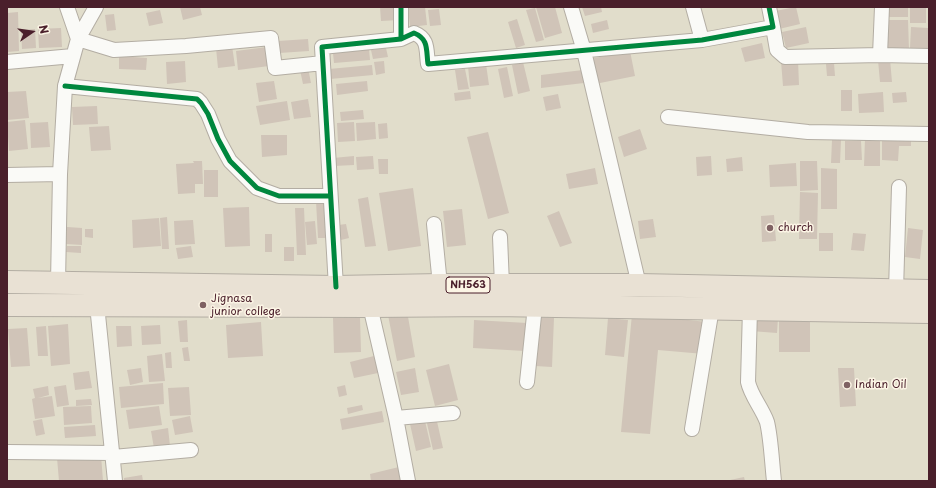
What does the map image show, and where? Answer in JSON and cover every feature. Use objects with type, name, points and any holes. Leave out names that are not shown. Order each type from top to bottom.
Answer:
[{"type":"highway","name":"NH563","points":[[7,282],[58,283],[204,295],[370,306],[494,305],[929,312]]},
{"type":"highway","name":"NH563","points":[[7,305],[97,305],[204,295],[336,287],[440,285],[639,285],[929,291]]},
{"type":"street","points":[[67,7],[78,39]]},
{"type":"street","points":[[58,283],[60,174],[64,86],[78,39],[96,7]]},
{"type":"street","points":[[401,7],[402,39]]},
{"type":"street","points":[[571,7],[584,52],[639,285]]},
{"type":"street","points":[[693,7],[702,40]]},
{"type":"street","points":[[769,7],[777,50],[785,57],[880,55],[929,56]]},
{"type":"street","points":[[880,55],[882,7]]},
{"type":"street","points":[[336,287],[322,47],[402,39],[414,33],[425,40],[428,64],[584,52],[702,40],[773,27]]},
{"type":"street","points":[[78,39],[114,50],[186,46],[271,38],[275,68],[323,64]]},
{"type":"street","points":[[7,62],[73,56]]},
{"type":"street","points":[[64,86],[197,99],[208,114],[218,139],[230,161],[257,188],[280,196],[330,196]]},
{"type":"street","points":[[668,117],[808,132],[929,134]]},
{"type":"street","points":[[7,175],[60,174]]},
{"type":"street","points":[[896,291],[900,188]]},
{"type":"street","points":[[434,224],[440,285]]},
{"type":"street","points":[[500,237],[502,285]]},
{"type":"street","points":[[97,305],[115,481]]},
{"type":"street","points":[[370,306],[396,418],[408,481]]},
{"type":"street","points":[[528,382],[535,306]]},
{"type":"street","points":[[692,429],[712,308]]},
{"type":"street","points":[[750,310],[748,382],[749,388],[764,413],[767,423],[774,481]]},
{"type":"street","points":[[396,418],[453,413]]},
{"type":"street","points":[[7,452],[112,455],[191,450]]},
{"type":"building","points":[[180,7],[200,7],[202,15],[183,20]]},
{"type":"building","points":[[380,7],[398,7],[399,20],[381,21]]},
{"type":"building","points":[[408,7],[425,7],[427,25],[410,27]]},
{"type":"building","points":[[536,7],[555,7],[562,33],[545,38]]},
{"type":"building","points":[[582,7],[601,7],[602,12],[585,16]]},
{"type":"building","points":[[796,7],[800,24],[779,29],[775,11]]},
{"type":"building","points":[[886,7],[908,7],[908,17],[886,17]]},
{"type":"building","points":[[910,7],[926,7],[926,23],[910,23]]},
{"type":"building","points":[[535,8],[544,40],[536,42],[526,10]]},
{"type":"building","points":[[439,9],[441,25],[430,26],[428,10]]},
{"type":"building","points":[[160,10],[163,23],[149,26],[146,13]]},
{"type":"building","points":[[18,12],[19,51],[7,52],[7,13]]},
{"type":"building","points":[[114,14],[116,30],[107,31],[105,15]]},
{"type":"building","points":[[517,19],[525,45],[516,48],[508,22]]},
{"type":"building","points":[[607,20],[609,29],[593,33],[591,24]]},
{"type":"building","points":[[886,20],[908,20],[909,50],[887,50]]},
{"type":"building","points":[[806,27],[809,43],[786,48],[782,32]]},
{"type":"building","points":[[911,27],[928,28],[928,48],[910,48]]},
{"type":"building","points":[[61,28],[62,47],[39,48],[38,29]]},
{"type":"building","points":[[35,29],[36,48],[22,49],[21,30]]},
{"type":"building","points":[[308,39],[309,51],[279,53],[278,41]]},
{"type":"building","points":[[762,43],[765,58],[745,62],[741,48]]},
{"type":"building","points":[[232,46],[235,66],[218,68],[216,48]]},
{"type":"building","points":[[267,47],[269,66],[238,70],[236,51]]},
{"type":"building","points":[[386,48],[388,57],[373,59],[371,50]]},
{"type":"building","points":[[369,49],[370,60],[334,63],[333,53]]},
{"type":"building","points":[[630,51],[635,76],[595,84],[590,59]]},
{"type":"building","points":[[119,56],[147,58],[146,70],[119,69]]},
{"type":"building","points":[[890,59],[892,82],[880,82],[878,60]]},
{"type":"building","points":[[798,60],[799,85],[783,86],[781,61]]},
{"type":"building","points":[[185,61],[186,82],[167,84],[166,62]]},
{"type":"building","points":[[384,61],[385,73],[376,75],[374,62]]},
{"type":"building","points":[[523,62],[530,91],[518,94],[512,65]]},
{"type":"building","points":[[834,63],[835,76],[827,76],[826,64]]},
{"type":"building","points":[[486,64],[489,85],[470,87],[468,66]]},
{"type":"building","points":[[372,65],[373,75],[330,79],[329,69]]},
{"type":"building","points":[[507,67],[513,96],[504,98],[498,69]]},
{"type":"building","points":[[308,68],[311,83],[303,84],[300,70]]},
{"type":"building","points":[[465,69],[469,89],[458,90],[455,70]]},
{"type":"building","points":[[583,70],[584,83],[541,88],[541,75]]},
{"type":"building","points":[[274,81],[277,99],[259,102],[256,83]]},
{"type":"building","points":[[367,81],[368,91],[337,95],[336,84]]},
{"type":"building","points":[[841,90],[852,90],[852,111],[841,111]]},
{"type":"building","points":[[26,91],[29,118],[7,120],[7,92]]},
{"type":"building","points":[[470,91],[471,99],[455,101],[454,93]]},
{"type":"building","points":[[883,92],[884,112],[859,113],[858,94]]},
{"type":"building","points":[[906,92],[907,102],[893,103],[892,93]]},
{"type":"building","points":[[558,94],[561,108],[546,111],[543,97]]},
{"type":"building","points":[[308,99],[311,117],[294,119],[291,102]]},
{"type":"building","points":[[287,101],[290,120],[260,125],[256,106]]},
{"type":"building","points":[[97,106],[98,124],[73,125],[72,107]]},
{"type":"building","points":[[363,110],[364,119],[341,121],[340,112]]},
{"type":"building","points":[[25,120],[28,149],[9,151],[7,122]]},
{"type":"building","points":[[48,122],[50,147],[31,148],[30,123]]},
{"type":"building","points":[[354,122],[355,141],[338,142],[337,123]]},
{"type":"building","points":[[375,122],[376,139],[357,141],[356,123]]},
{"type":"building","points":[[387,123],[388,138],[379,139],[378,124]]},
{"type":"building","points":[[109,126],[111,150],[91,151],[89,127]]},
{"type":"building","points":[[640,129],[647,149],[624,157],[618,137]]},
{"type":"building","points":[[488,132],[509,213],[488,219],[467,137]]},
{"type":"building","points":[[261,135],[287,135],[287,155],[262,157]]},
{"type":"building","points":[[882,137],[911,138],[911,146],[899,146],[898,161],[882,160]]},
{"type":"building","points":[[865,139],[880,139],[880,166],[864,166]]},
{"type":"building","points":[[832,140],[841,140],[840,163],[831,163]]},
{"type":"building","points":[[845,141],[861,141],[862,160],[845,160]]},
{"type":"building","points":[[354,156],[354,165],[334,166],[333,158]]},
{"type":"building","points":[[373,156],[374,169],[357,170],[356,157]]},
{"type":"building","points":[[711,156],[712,175],[697,176],[696,157]]},
{"type":"building","points":[[742,157],[743,171],[727,172],[726,159]]},
{"type":"building","points":[[378,159],[388,159],[388,174],[379,174]]},
{"type":"building","points":[[193,161],[202,161],[203,184],[195,184],[195,193],[178,194],[176,164],[194,163]]},
{"type":"building","points":[[800,161],[817,161],[818,190],[800,191]]},
{"type":"building","points":[[796,163],[797,186],[770,187],[769,165]]},
{"type":"building","points":[[595,168],[598,184],[569,189],[566,174]]},
{"type":"building","points":[[821,168],[837,169],[837,209],[821,209]]},
{"type":"building","points":[[204,170],[218,170],[218,197],[204,197]]},
{"type":"building","points":[[413,188],[421,246],[388,251],[379,193]]},
{"type":"building","points":[[800,192],[818,193],[817,239],[799,239]]},
{"type":"building","points":[[368,197],[376,246],[365,247],[358,199]]},
{"type":"building","points":[[324,200],[327,238],[318,238],[316,201]]},
{"type":"building","points":[[249,207],[250,246],[225,247],[223,208]]},
{"type":"building","points":[[295,208],[304,208],[306,255],[297,255]]},
{"type":"building","points":[[462,209],[466,245],[447,247],[443,211]]},
{"type":"building","points":[[559,211],[572,243],[560,247],[547,216]]},
{"type":"building","points":[[774,215],[776,241],[762,242],[761,216]]},
{"type":"building","points":[[167,217],[169,249],[162,249],[160,218]]},
{"type":"building","points":[[159,218],[161,246],[133,248],[132,220]]},
{"type":"building","points":[[653,219],[656,237],[640,239],[638,221]]},
{"type":"building","points":[[193,220],[195,244],[175,245],[174,221]]},
{"type":"building","points":[[315,221],[317,244],[307,245],[305,222]]},
{"type":"building","points":[[346,224],[349,238],[341,240],[338,225]]},
{"type":"building","points":[[67,227],[82,228],[82,245],[66,244]]},
{"type":"building","points":[[908,228],[923,230],[920,259],[905,257]]},
{"type":"building","points":[[85,229],[93,229],[93,238],[85,237]]},
{"type":"building","points":[[819,233],[833,233],[833,251],[819,251]]},
{"type":"building","points":[[853,233],[866,234],[864,251],[851,250]]},
{"type":"building","points":[[265,234],[272,234],[272,252],[265,252]]},
{"type":"building","points":[[67,246],[81,246],[81,253],[66,252]]},
{"type":"building","points":[[191,246],[193,257],[178,259],[176,248]]},
{"type":"building","points":[[284,247],[294,247],[294,261],[284,261]]},
{"type":"building","points":[[407,311],[415,357],[397,361],[388,315]]},
{"type":"building","points":[[632,314],[707,322],[704,354],[658,350],[650,434],[621,432]]},
{"type":"building","points":[[751,316],[778,318],[777,333],[751,331]]},
{"type":"building","points":[[360,317],[361,352],[334,353],[333,318]]},
{"type":"building","points":[[537,317],[554,318],[552,367],[535,366]]},
{"type":"building","points":[[608,318],[628,320],[624,357],[605,355]]},
{"type":"building","points":[[187,320],[188,342],[180,342],[178,321]]},
{"type":"building","points":[[474,320],[527,323],[525,351],[473,348]]},
{"type":"building","points":[[779,321],[810,321],[810,352],[779,352]]},
{"type":"building","points":[[261,322],[263,356],[228,358],[226,325]]},
{"type":"building","points":[[68,324],[70,364],[51,366],[48,326]]},
{"type":"building","points":[[160,325],[161,344],[142,345],[141,326]]},
{"type":"building","points":[[46,326],[48,356],[38,356],[36,327]]},
{"type":"building","points":[[116,326],[131,326],[132,346],[117,347]]},
{"type":"building","points":[[27,328],[30,366],[11,367],[8,329]]},
{"type":"building","points":[[188,347],[190,361],[184,361],[182,348]]},
{"type":"building","points":[[171,352],[172,368],[166,368],[165,353]]},
{"type":"building","points":[[162,354],[165,381],[149,382],[147,356]]},
{"type":"building","points":[[374,356],[378,373],[354,378],[350,362]]},
{"type":"building","points":[[449,364],[458,400],[435,406],[426,370]]},
{"type":"building","points":[[141,368],[143,382],[130,385],[127,370]]},
{"type":"building","points":[[415,368],[419,392],[401,395],[396,372]]},
{"type":"building","points":[[838,368],[854,368],[856,406],[840,407]]},
{"type":"building","points":[[89,371],[92,388],[75,390],[73,373]]},
{"type":"building","points":[[163,383],[164,404],[121,408],[119,387]]},
{"type":"building","points":[[66,385],[69,405],[57,407],[54,387]]},
{"type":"building","points":[[345,385],[347,395],[339,397],[337,387]]},
{"type":"building","points":[[48,386],[49,395],[38,398],[52,396],[55,416],[35,419],[32,399],[35,398],[33,389]]},
{"type":"building","points":[[189,387],[191,415],[170,416],[168,388]]},
{"type":"building","points":[[91,399],[92,405],[76,406],[76,400]]},
{"type":"building","points":[[362,405],[363,410],[348,414],[347,408]]},
{"type":"building","points":[[91,406],[92,423],[64,425],[63,407]]},
{"type":"building","points":[[159,406],[162,425],[129,429],[126,410]]},
{"type":"building","points":[[382,411],[384,422],[342,430],[340,419]]},
{"type":"building","points":[[190,416],[193,432],[175,435],[172,420]]},
{"type":"building","points":[[436,417],[443,448],[433,450],[426,419]]},
{"type":"building","points":[[42,419],[45,434],[36,436],[33,421]]},
{"type":"building","points":[[425,421],[431,447],[416,451],[410,424]]},
{"type":"building","points":[[95,425],[96,436],[65,438],[64,427]]},
{"type":"building","points":[[168,428],[170,446],[154,448],[151,431]]},
{"type":"building","points":[[101,455],[103,481],[59,481],[57,458]]},
{"type":"building","points":[[399,467],[402,481],[371,481],[370,474]]},
{"type":"building","points":[[142,475],[143,481],[124,481],[124,478]]},
{"type":"building","points":[[744,477],[745,481],[730,481],[730,480]]},
{"type":"cycle path","points":[[336,287],[322,47],[401,39],[401,7]]},
{"type":"cycle path","points":[[401,39],[414,33],[419,35],[426,46],[428,64],[702,40],[773,27],[769,7]]},
{"type":"cycle path","points":[[65,86],[197,99],[208,114],[218,139],[230,161],[257,188],[279,196],[330,196]]},
{"type":"place","name":"church","points":[[770,228]]},
{"type":"place","name":"Jignasa junior college","points":[[203,305]]},
{"type":"place","name":"Indian Oil","points":[[847,385]]}]
